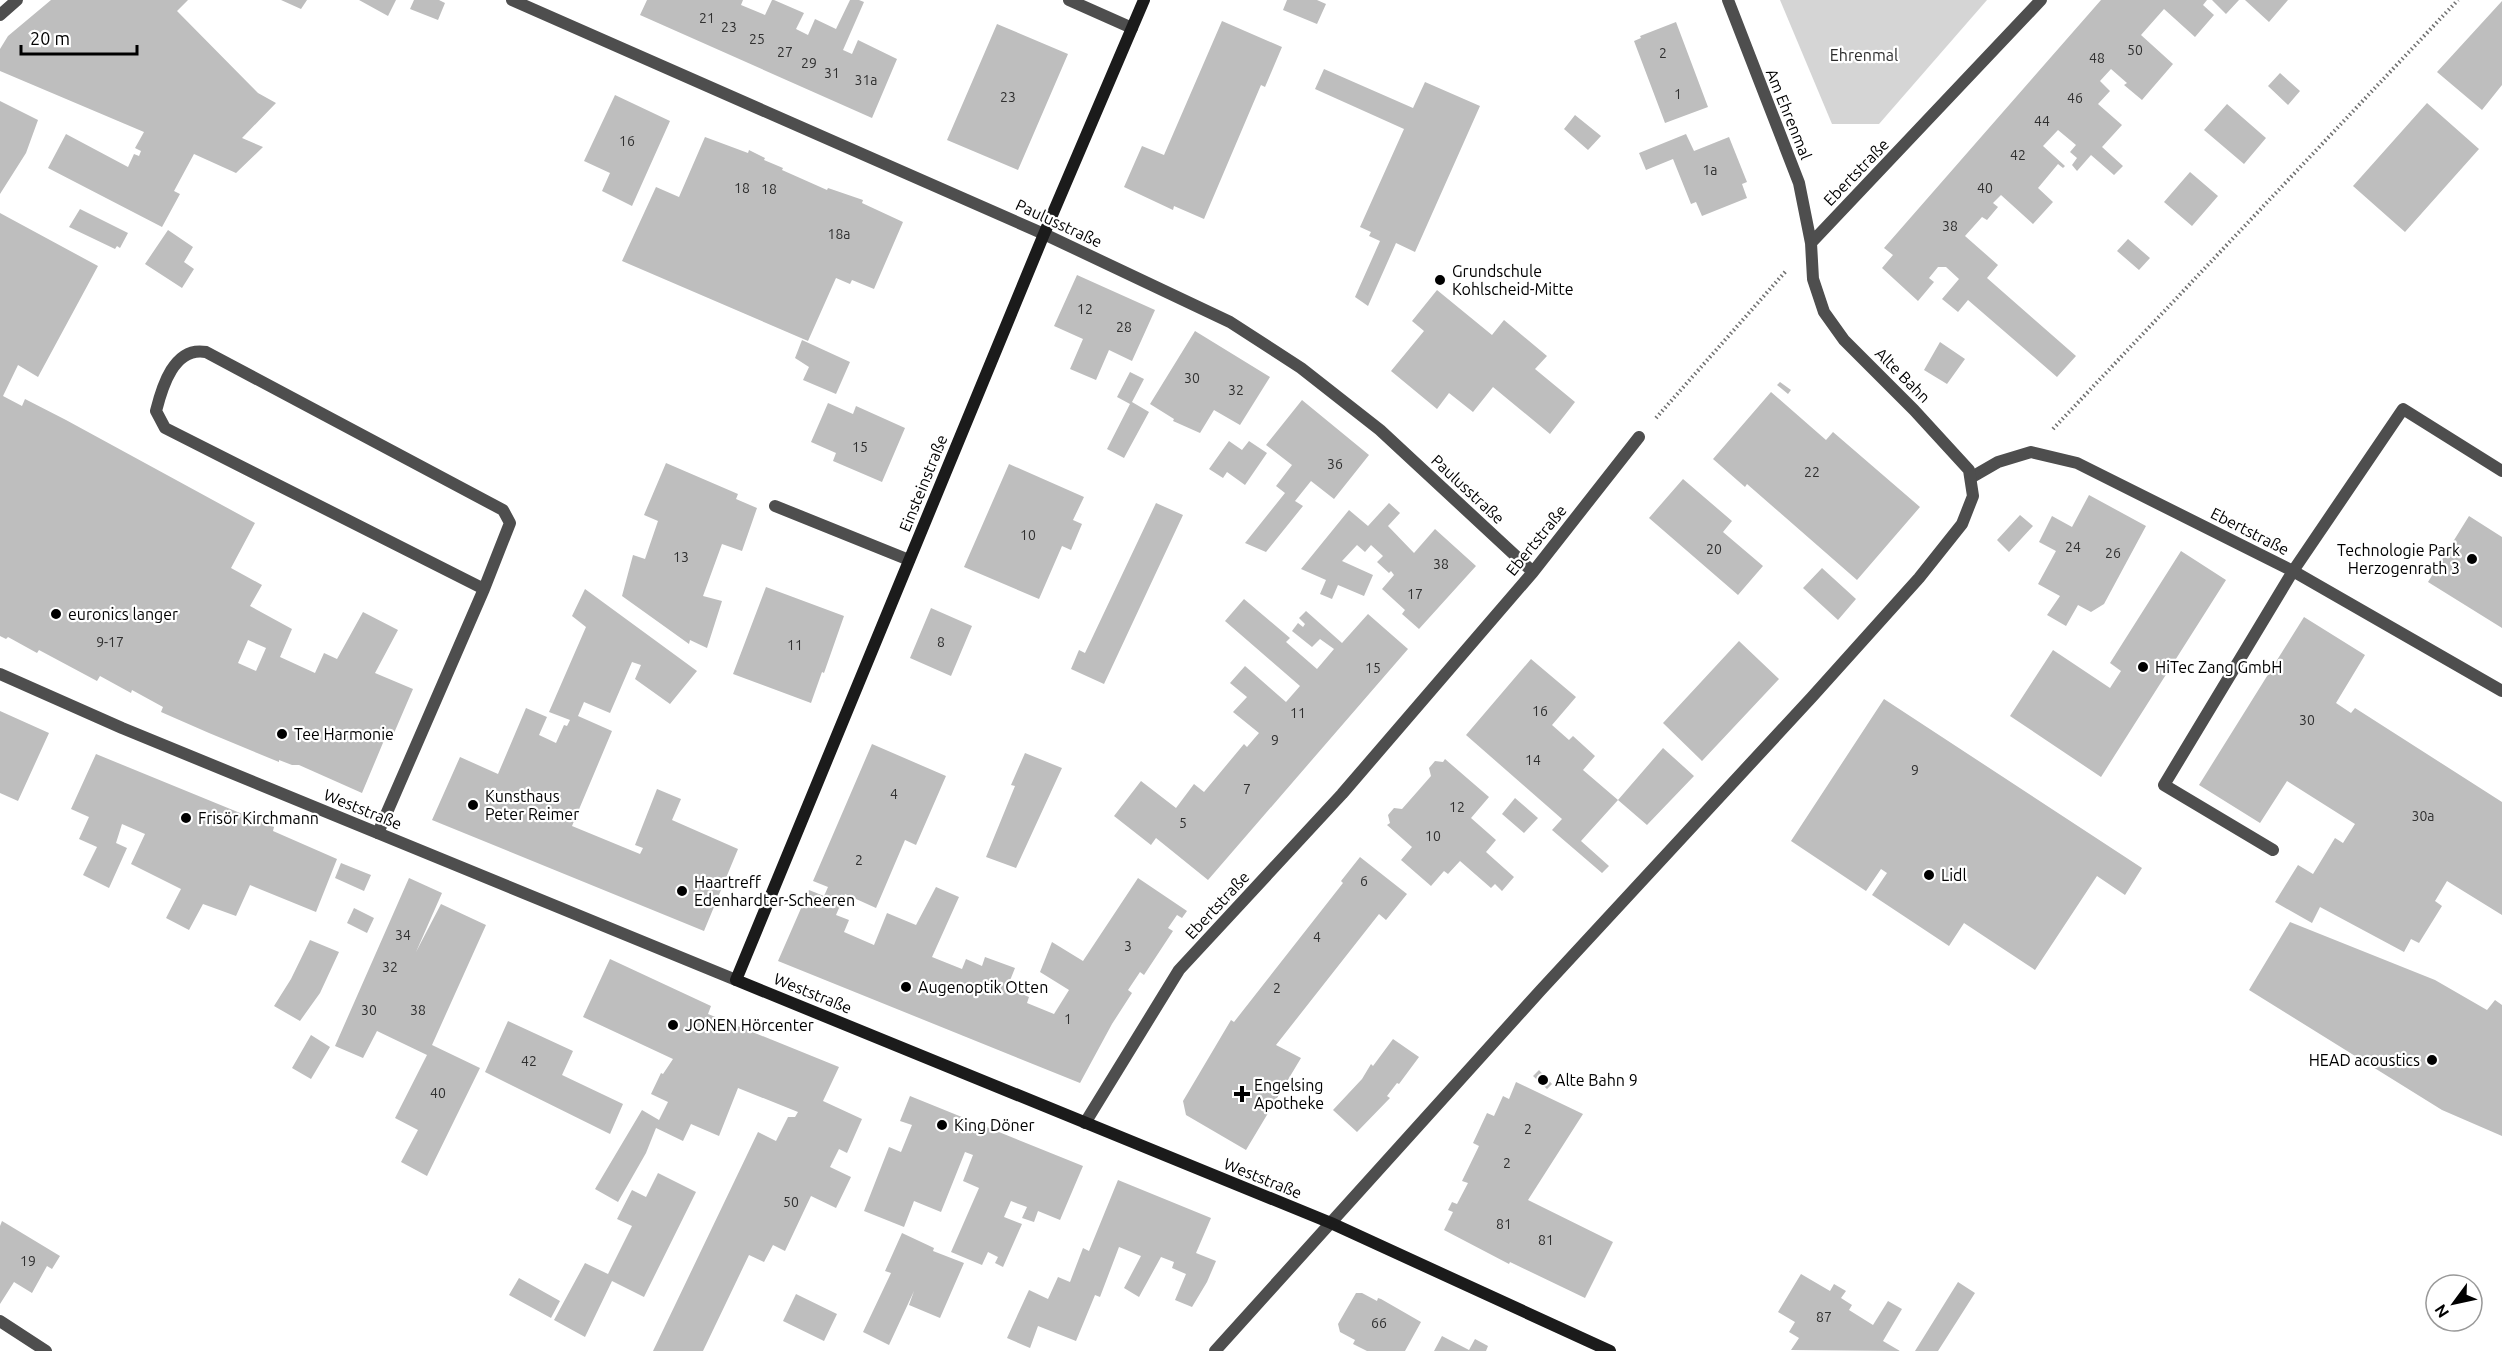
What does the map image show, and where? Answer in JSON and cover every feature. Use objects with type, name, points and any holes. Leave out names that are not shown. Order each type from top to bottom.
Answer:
[{"type":"main road","name":"Einsteinstraße","points":[[736,980],[1044,234],[1144,0]]},
{"type":"main road","name":"Weststraße","points":[[736,980],[1331,1223],[1610,1351]]},
{"type":"street","points":[[0,15],[17,0]]},
{"type":"street","name":"Paulusstraße","points":[[512,0],[1044,234],[1230,322],[1301,368],[1380,430],[1533,572]]},
{"type":"street","points":[[1070,0],[1132,28]]},
{"type":"street","name":"Am Ehrenmal","points":[[1728,0],[1799,183],[1811,243]]},
{"type":"street","name":"Ebertstraße","points":[[1811,243],[2041,0]]},
{"type":"street","name":"Alte Bahn","points":[[1811,243],[1813,279],[1824,312],[1844,340],[1914,410],[1969,470],[1972,477]]},
{"type":"street","points":[[378,833],[484,589],[510,523],[503,510],[206,352],[197,350],[184,355],[172,369],[156,411],[165,428],[484,589]]},
{"type":"street","points":[[2273,850],[2164,785],[2293,571],[2403,409],[2502,471]]},
{"type":"street","name":"Ebertstraße","points":[[1085,1123],[1179,970],[1342,794],[1533,572],[1639,437]]},
{"type":"street","points":[[1215,1351],[1918,578],[1962,525],[1973,496],[1972,477],[1998,462],[2031,452]]},
{"type":"street","name":"Ebertstraße","points":[[2031,452],[2077,463],[2293,571],[2502,691]]},
{"type":"street","points":[[775,506],[909,560]]},
{"type":"street","name":"Weststraße","points":[[0,674],[122,728],[736,980]]},
{"type":"street","points":[[0,1321],[46,1351]]},
{"type":"path","points":[[2031,452],[2458,0]]},
{"type":"path","points":[[1639,437],[1811,243]]},
{"type":"green space","name":"Ehrenmal","points":[[1780,0],[1987,0],[1879,124],[1832,124]]},
{"type":"building","points":[[51,0],[188,0],[177,11],[258,93],[276,103],[242,138],[263,147],[236,173],[194,154],[174,191],[180,194],[162,227],[48,168],[66,134],[128,167],[134,154],[139,156],[141,151],[135,148],[144,132],[0,71],[0,49],[8,36]]},
{"type":"building","points":[[281,0],[307,0],[301,9]]},
{"type":"building","points":[[359,0],[396,0],[388,16]]},
{"type":"building","points":[[414,0],[439,0],[445,3],[438,20],[410,9]]},
{"type":"building","points":[[647,0],[743,0],[741,5],[765,15],[774,0],[804,13],[796,29],[808,35],[815,19],[836,29],[850,0],[859,0],[864,2],[843,50],[852,54],[858,40],[897,59],[872,118],[640,15]]},
{"type":"building","points":[[1287,0],[1317,0],[1326,4],[1317,24],[1283,10]]},
{"type":"building","points":[[2101,0],[2207,0],[2203,5],[2214,15],[2195,37],[2164,9],[2141,35],[2173,64],[2142,100],[2124,85],[2127,83],[2111,69],[2100,81],[2110,91],[2098,104],[2122,125],[2102,147],[2123,166],[2114,175],[2091,155],[2077,171],[2072,165],[2077,158],[2070,152],[2076,145],[2058,130],[2043,146],[2065,166],[2063,168],[2058,164],[2038,188],[2053,202],[2033,224],[2001,195],[1993,203],[1998,207],[1987,220],[1982,217],[1965,236],[1998,265],[1987,278],[2076,356],[2057,377],[1968,300],[1958,312],[1942,299],[1959,279],[1946,267],[1938,267],[1929,278],[1934,282],[1918,301],[1882,268],[1893,255],[1884,248]]},
{"type":"building","points":[[2212,0],[2239,0],[2226,14]]},
{"type":"building","points":[[2245,0],[2288,0],[2269,22]]},
{"type":"building","points":[[2502,1],[2502,85],[2482,110],[2437,72]]},
{"type":"building","points":[[1222,21],[1282,47],[1265,87],[1261,85],[1204,219],[1174,206],[1173,210],[1124,187],[1142,146],[1164,155]]},
{"type":"building","points":[[1676,22],[1708,107],[1665,123],[1634,41],[1641,38],[1640,36]]},
{"type":"building","points":[[997,24],[1068,54],[1018,170],[947,140]]},
{"type":"building","points":[[1324,69],[1413,108],[1425,82],[1480,106],[1415,252],[1396,243],[1368,306],[1355,297],[1380,241],[1369,236],[1371,232],[1360,227],[1404,129],[1315,89]]},
{"type":"building","points":[[2280,73],[2300,91],[2288,105],[2268,86]]},
{"type":"building","points":[[615,95],[670,121],[632,206],[602,191],[610,173],[584,161]]},
{"type":"building","points":[[0,101],[38,120],[26,153],[0,194]]},
{"type":"building","points":[[2427,103],[2479,149],[2405,232],[2353,186]]},
{"type":"building","points":[[2227,104],[2266,138],[2244,164],[2204,130]]},
{"type":"building","points":[[1575,115],[1601,136],[1588,150],[1564,129]]},
{"type":"building","points":[[1686,134],[1694,151],[1729,137],[1747,182],[1742,184],[1747,198],[1702,216],[1696,202],[1691,204],[1673,159],[1646,170],[1639,153]]},
{"type":"building","points":[[705,137],[748,153],[749,150],[765,158],[764,160],[783,168],[782,170],[827,190],[828,188],[863,200],[862,203],[903,222],[874,289],[852,280],[850,284],[836,278],[808,341],[622,261],[656,187],[679,197]]},
{"type":"building","points":[[2190,172],[2218,196],[2192,226],[2164,202]]},
{"type":"building","points":[[80,209],[128,233],[120,248],[117,246],[115,249],[69,227]]},
{"type":"building","points":[[0,213],[98,266],[38,377],[18,365],[3,396],[22,406],[25,399],[255,523],[231,568],[262,585],[250,606],[292,629],[280,657],[315,673],[324,653],[337,659],[363,612],[398,630],[375,673],[413,689],[391,740],[385,738],[362,793],[299,765],[279,760],[279,762],[209,733],[161,712],[163,707],[132,690],[131,693],[100,676],[97,681],[39,650],[37,653],[8,637],[6,639],[0,636]],"holes":[[[248,640],[266,648],[256,671],[238,663]]]},
{"type":"building","points":[[168,230],[193,247],[184,262],[194,269],[182,288],[145,264]]},
{"type":"building","points":[[2128,239],[2150,258],[2139,270],[2117,251]]},
{"type":"building","points":[[1077,275],[1155,310],[1132,361],[1109,350],[1096,380],[1070,369],[1083,339],[1054,326]]},
{"type":"building","points":[[1437,290],[1492,335],[1504,320],[1547,356],[1535,369],[1575,402],[1550,434],[1493,387],[1473,412],[1449,393],[1437,409],[1391,371],[1424,331],[1412,321]]},
{"type":"building","points":[[1195,331],[1270,377],[1240,425],[1214,410],[1200,433],[1173,421],[1174,419],[1150,404]]},
{"type":"building","points":[[802,340],[850,362],[836,394],[803,380],[809,367],[795,358]]},
{"type":"building","points":[[1940,342],[1965,359],[1947,384],[1924,370]]},
{"type":"building","points":[[1130,372],[1144,379],[1132,402],[1149,412],[1124,458],[1107,449],[1130,404],[1117,397]]},
{"type":"building","points":[[1780,382],[1791,390],[1788,394],[1777,385]]},
{"type":"building","points":[[1771,392],[1826,440],[1833,432],[1920,507],[1857,580],[1747,484],[1745,487],[1713,459]]},
{"type":"building","points":[[1302,400],[1369,455],[1334,499],[1311,481],[1295,501],[1303,506],[1266,552],[1245,543],[1285,493],[1276,486],[1292,465],[1266,445]]},
{"type":"building","points":[[828,403],[853,414],[856,406],[905,428],[882,482],[833,461],[836,453],[811,442]]},
{"type":"building","points":[[1229,441],[1242,450],[1249,441],[1267,453],[1245,485],[1227,472],[1223,478],[1209,469]]},
{"type":"building","points":[[666,463],[738,494],[736,499],[757,508],[742,551],[722,544],[703,596],[722,601],[707,648],[690,640],[689,644],[622,596],[633,555],[645,559],[658,521],[644,515]]},
{"type":"building","points":[[1009,464],[1084,497],[1073,520],[1082,524],[1071,550],[1062,546],[1039,599],[964,567]]},
{"type":"building","points":[[1683,479],[1732,521],[1723,532],[1763,566],[1738,595],[1649,518]]},
{"type":"building","points":[[2089,495],[2146,526],[2104,604],[2091,612],[2078,605],[2066,626],[2047,615],[2060,596],[2038,584],[2056,551],[2039,542],[2052,516],[2072,527]]},
{"type":"building","points":[[1156,503],[1183,515],[1104,684],[1071,669],[1079,650],[1085,653]]},
{"type":"building","points":[[1389,503],[1400,513],[1388,526],[1414,553],[1435,529],[1476,566],[1419,629],[1402,614],[1405,610],[1382,589],[1394,575],[1377,562],[1383,556],[1371,545],[1365,552],[1357,545],[1342,561],[1373,575],[1364,596],[1338,585],[1332,599],[1320,594],[1326,580],[1301,569],[1349,510],[1368,526]]},
{"type":"building","points":[[2020,515],[2033,526],[2009,552],[1997,540]]},
{"type":"building","name":"Technologie Park Herzogenrath 3","points":[[2469,516],[2502,537],[2502,628],[2428,582]]},
{"type":"building","name":"HiTec Zang GmbH","points":[[2181,551],[2226,580],[2101,777],[2010,716],[2053,650],[2110,688],[2121,671],[2110,663]]},
{"type":"building","points":[[1822,568],[1856,599],[1838,620],[1803,588]]},
{"type":"building","points":[[766,587],[844,616],[811,703],[733,674]]},
{"type":"building","points":[[585,589],[697,671],[670,704],[635,679],[641,665],[632,662],[610,713],[584,702],[578,716],[612,731],[572,826],[640,854],[643,848],[635,845],[657,789],[681,799],[672,820],[738,849],[704,931],[432,820],[460,757],[498,774],[526,708],[547,717],[539,735],[556,743],[564,725],[567,726],[570,720],[549,712],[586,627],[572,616]]},
{"type":"building","points":[[1244,599],[1290,638],[1286,642],[1317,669],[1334,649],[1320,639],[1312,647],[1292,631],[1298,623],[1303,627],[1305,624],[1299,618],[1306,611],[1342,643],[1368,614],[1408,649],[1208,880],[1156,838],[1151,845],[1114,816],[1141,781],[1176,808],[1194,784],[1204,792],[1244,744],[1247,747],[1259,733],[1233,712],[1247,697],[1230,683],[1245,666],[1286,702],[1300,686],[1225,621]]},
{"type":"building","points":[[931,608],[972,626],[951,676],[910,658]]},
{"type":"building","points":[[2304,617],[2365,655],[2336,703],[2351,713],[2355,708],[2502,802],[2502,915],[2447,881],[2435,901],[2442,906],[2419,943],[2411,939],[2404,952],[2320,907],[2312,923],[2275,902],[2298,865],[2313,874],[2335,838],[2343,843],[2355,824],[2287,781],[2260,823],[2199,785]]},
{"type":"building","points":[[1739,641],[1779,679],[1702,761],[1663,723]]},
{"type":"building","points":[[1531,659],[1576,697],[1552,725],[1569,740],[1573,736],[1595,756],[1583,770],[1618,800],[1581,841],[1609,866],[1602,873],[1552,830],[1562,819],[1466,735]]},
{"type":"building","points":[[1884,699],[2142,868],[2125,895],[2097,876],[2035,970],[1964,923],[1949,946],[1872,895],[1887,873],[1881,869],[1866,891],[1791,841]]},
{"type":"building","points":[[0,711],[49,733],[18,801],[0,793]]},
{"type":"building","points":[[872,744],[946,776],[916,845],[905,840],[876,908],[845,894],[836,915],[849,920],[844,932],[874,945],[887,913],[916,925],[936,887],[959,897],[932,957],[962,969],[966,959],[982,966],[985,957],[1015,968],[1007,988],[1029,997],[1027,1003],[1054,1014],[1069,990],[1040,972],[1052,942],[1083,961],[1138,878],[1187,911],[1182,918],[1177,915],[1168,928],[1173,931],[1144,975],[1140,972],[1128,990],[1132,993],[1112,1024],[1080,1083],[778,961],[809,890],[824,896],[828,887],[813,881]]},
{"type":"building","points":[[1663,748],[1694,776],[1647,825],[1618,800]]},
{"type":"building","points":[[1025,753],[1062,768],[1016,868],[986,857],[1015,786],[1011,785]]},
{"type":"building","points":[[96,754],[274,827],[273,831],[337,859],[316,912],[250,885],[236,916],[203,904],[189,930],[166,918],[181,889],[131,864],[145,834],[122,824],[116,843],[127,848],[109,888],[83,875],[97,847],[79,839],[89,817],[71,809]]},
{"type":"building","points":[[1445,759],[1489,797],[1471,818],[1496,840],[1486,852],[1514,877],[1502,891],[1495,884],[1491,888],[1460,861],[1448,874],[1444,871],[1431,886],[1401,860],[1412,847],[1387,825],[1390,823],[1388,815],[1394,808],[1402,809],[1431,776],[1429,768],[1435,761],[1443,762]]},
{"type":"building","points":[[1515,798],[1538,818],[1524,833],[1502,814]]},
{"type":"building","points":[[1360,857],[1407,894],[1386,920],[1379,914],[1276,1045],[1301,1058],[1246,1150],[1186,1115],[1183,1101],[1231,1020],[1234,1022],[1343,883],[1341,881]]},
{"type":"building","points":[[341,863],[371,875],[364,891],[335,878]]},
{"type":"building","points":[[409,878],[442,893],[416,952],[441,904],[486,925],[432,1045],[480,1068],[427,1176],[401,1162],[418,1130],[395,1118],[427,1055],[377,1031],[363,1058],[335,1046]]},
{"type":"building","points":[[354,908],[374,918],[367,933],[347,923]]},
{"type":"building","name":"HEAD acoustics","points":[[2290,922],[2435,980],[2487,1010],[2495,1000],[2502,1005],[2502,1136],[2442,1110],[2249,990]]},
{"type":"building","points":[[310,940],[339,952],[320,993],[300,1021],[274,1006],[291,979]]},
{"type":"building","points":[[610,959],[711,1006],[708,1014],[839,1067],[823,1101],[862,1119],[847,1153],[839,1149],[830,1167],[851,1177],[836,1208],[811,1196],[785,1251],[773,1245],[764,1262],[749,1255],[703,1351],[653,1351],[758,1132],[776,1141],[788,1117],[795,1117],[798,1112],[738,1088],[719,1136],[691,1124],[683,1141],[656,1128],[646,1153],[618,1202],[595,1189],[642,1110],[659,1120],[668,1102],[651,1094],[661,1073],[663,1074],[673,1059],[583,1017]]},
{"type":"building","points":[[508,1021],[573,1051],[562,1075],[623,1104],[610,1134],[485,1072]]},
{"type":"building","points":[[311,1035],[330,1047],[311,1079],[292,1068]]},
{"type":"building","points":[[1393,1039],[1419,1057],[1387,1096],[1390,1098],[1357,1132],[1333,1110],[1362,1079],[1371,1064],[1373,1066]]},
{"type":"building","name":"Alte Bahn 9","points":[[1539,1070],[1552,1084],[1547,1089],[1533,1076]]},
{"type":"building","points":[[1516,1082],[1583,1114],[1528,1200],[1613,1242],[1585,1298],[1510,1262],[1509,1264],[1444,1230],[1453,1212],[1448,1210],[1452,1202],[1457,1204],[1468,1183],[1462,1181],[1479,1146],[1473,1143],[1487,1113],[1494,1116],[1503,1096],[1509,1099]]},
{"type":"building","points":[[910,1096],[1083,1166],[1060,1220],[1038,1211],[1034,1222],[1022,1218],[1027,1207],[1011,1201],[1004,1217],[1022,1224],[1003,1267],[995,1263],[998,1257],[988,1252],[982,1265],[951,1252],[979,1188],[963,1181],[973,1155],[965,1152],[941,1212],[914,1201],[904,1227],[864,1211],[889,1147],[901,1152],[912,1125],[900,1121]]},
{"type":"building","points":[[658,1173],[696,1192],[644,1297],[612,1281],[585,1337],[554,1320],[585,1263],[608,1274],[632,1226],[617,1219],[632,1190],[646,1197]]},
{"type":"building","points":[[1118,1180],[1211,1218],[1196,1253],[1216,1261],[1192,1307],[1175,1300],[1186,1274],[1172,1268],[1174,1262],[1161,1257],[1139,1297],[1124,1288],[1141,1256],[1119,1247],[1100,1297],[1095,1295],[1076,1341],[1038,1326],[1030,1348],[1007,1338],[1029,1290],[1048,1299],[1058,1277],[1070,1282],[1083,1248],[1089,1251]]},
{"type":"building","points":[[2,1221],[60,1256],[52,1269],[47,1266],[32,1293],[14,1282],[0,1304],[0,1226]]},
{"type":"building","points":[[902,1233],[934,1248],[933,1251],[964,1263],[940,1318],[909,1305],[914,1291],[889,1345],[863,1332],[891,1273],[885,1271]]},
{"type":"building","points":[[1801,1274],[1830,1291],[1834,1284],[1846,1291],[1841,1298],[1852,1305],[1849,1310],[1873,1325],[1888,1301],[1902,1309],[1883,1341],[1900,1351],[1791,1350],[1799,1338],[1789,1332],[1795,1322],[1778,1312]]},
{"type":"building","points":[[519,1278],[560,1301],[551,1318],[509,1295]]},
{"type":"building","points":[[1958,1282],[1975,1293],[1938,1351],[1915,1351]]},
{"type":"building","points":[[1356,1293],[1362,1293],[1377,1301],[1378,1298],[1381,1299],[1421,1322],[1405,1351],[1367,1351],[1353,1344],[1355,1340],[1340,1332],[1338,1324]]},
{"type":"building","points":[[796,1294],[837,1314],[824,1341],[783,1321]]},
{"type":"building","points":[[1442,1336],[1469,1350],[1475,1339],[1488,1346],[1486,1351],[1434,1351]]},
{"type":"place","name":"Grundschule Kohlscheid-Mitte","points":[[1440,280]]},
{"type":"place","name":"Technologie Park Herzogenrath 3","points":[[2472,559]]},
{"type":"place","name":"euronics langer","points":[[56,614]]},
{"type":"place","name":"HiTec Zang GmbH","points":[[2143,667]]},
{"type":"place","name":"Tee Harmonie","points":[[282,734]]},
{"type":"place","name":"Kunsthaus Peter Reimer","points":[[473,805]]},
{"type":"place","name":"Frisör Kirchmann","points":[[186,818]]},
{"type":"place","name":"Lidl","points":[[1929,875]]},
{"type":"place","name":"Haartreff Edenhardter-Scheeren","points":[[682,891]]},
{"type":"place","name":"Augenoptik Otten","points":[[906,987]]},
{"type":"place","name":"JONEN Hörcenter","points":[[673,1025]]},
{"type":"place","name":"HEAD acoustics","points":[[2432,1060]]},
{"type":"place","name":"Alte Bahn 9","points":[[1543,1080]]},
{"type":"place","name":"Engelsing Apotheke","points":[[1242,1094]]},
{"type":"place","name":"King Döner","points":[[942,1125]]}]
